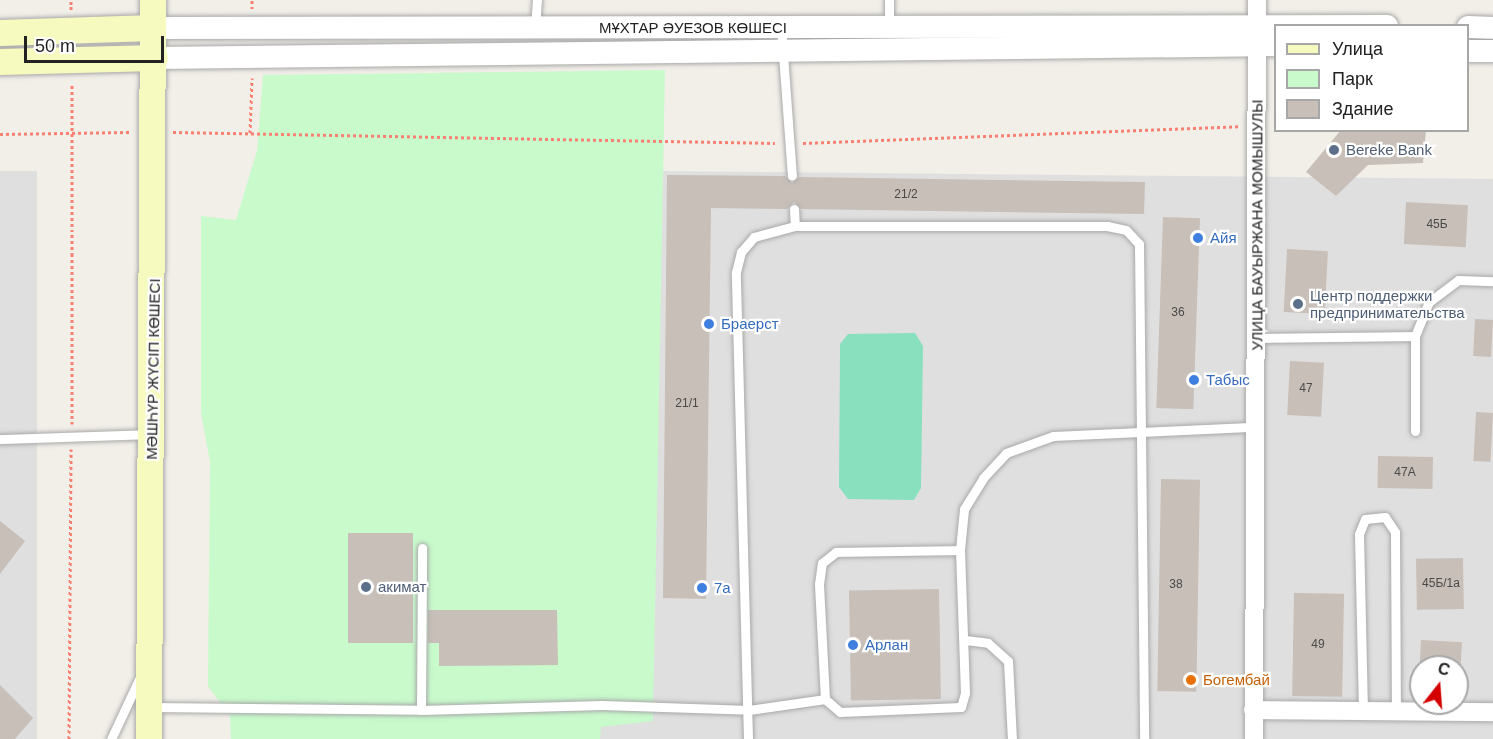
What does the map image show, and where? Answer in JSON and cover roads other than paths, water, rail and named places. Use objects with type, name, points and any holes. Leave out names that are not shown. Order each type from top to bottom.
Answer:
[{"type":"main road","name":"МӘШҺҮР ЖҮСІП КӨШЕСІ","points":[[149,739],[155,131],[153,0]]},
{"type":"main road","name":"МҰХТАР ӘУЕЗОВ КӨШЕСІ","points":[[0,33],[153,28]]},
{"type":"main road","name":"МҰХТАР ӘУЕЗОВ КӨШЕСІ","points":[[0,62],[72,62],[155,58]]},
{"type":"street","name":"УЛИЦА БАУЫРЖАНА МОМЫШУЛЫ","points":[[1254,739],[1258,126],[1264,38],[1257,0]]},
{"type":"street","name":"МҰХТАР ӘУЕЗОВ КӨШЕСІ","points":[[153,28],[535,29],[889,26],[1264,38]]},
{"type":"street","points":[[1469,27],[1493,28]]},
{"type":"street","name":"МҰХТАР ӘУЕЗОВ КӨШЕСІ","points":[[155,58],[888,49],[1264,38]]},
{"type":"street","points":[[1469,51],[1493,51]]},
{"type":"street","points":[[1253,710],[1493,712]]},
{"type":"lane","points":[[535,29],[537,0]]},
{"type":"lane","points":[[888,49],[889,0]]},
{"type":"lane","points":[[781,27],[792,177]]},
{"type":"lane","points":[[794,209],[795,226]]},
{"type":"lane","points":[[748,739],[736,272],[741,252],[754,237],[795,226],[1107,226],[1126,230],[1139,244],[1144,739]]},
{"type":"lane","points":[[1415,431],[1415,336],[1429,302],[1458,280],[1493,281]]},
{"type":"lane","points":[[1256,338],[1415,336]]},
{"type":"lane","points":[[960,550],[836,552],[822,563],[819,584],[825,699],[840,712],[961,707],[965,693],[965,640],[960,550],[964,509],[983,478],[1006,453],[1053,436],[1140,430],[1255,428]]},
{"type":"lane","points":[[0,439],[152,434]]},
{"type":"lane","points":[[1363,711],[1359,534],[1365,519],[1385,517],[1395,532],[1396,711]]},
{"type":"lane","points":[[421,710],[422,548]]},
{"type":"lane","points":[[965,640],[988,643],[1008,661],[1012,739]]},
{"type":"lane","points":[[111,739],[150,657]]},
{"type":"lane","points":[[149,707],[421,710],[602,705],[749,710],[825,699]]},
{"type":"place","name":"Bereke Bank","points":[[1334,150]]},
{"type":"place","name":"Айя","points":[[1198,238]]},
{"type":"place","name":"Центр поддержки предпринимательства","points":[[1298,304]]},
{"type":"place","name":"Браерст","points":[[709,324]]},
{"type":"place","name":"Табыс","points":[[1194,380]]},
{"type":"place","name":"акимат","points":[[366,587]]},
{"type":"place","name":"7а","points":[[702,588]]},
{"type":"place","name":"Арлан","points":[[853,645]]},
{"type":"place","name":"Богембай","points":[[1191,680]]}]
